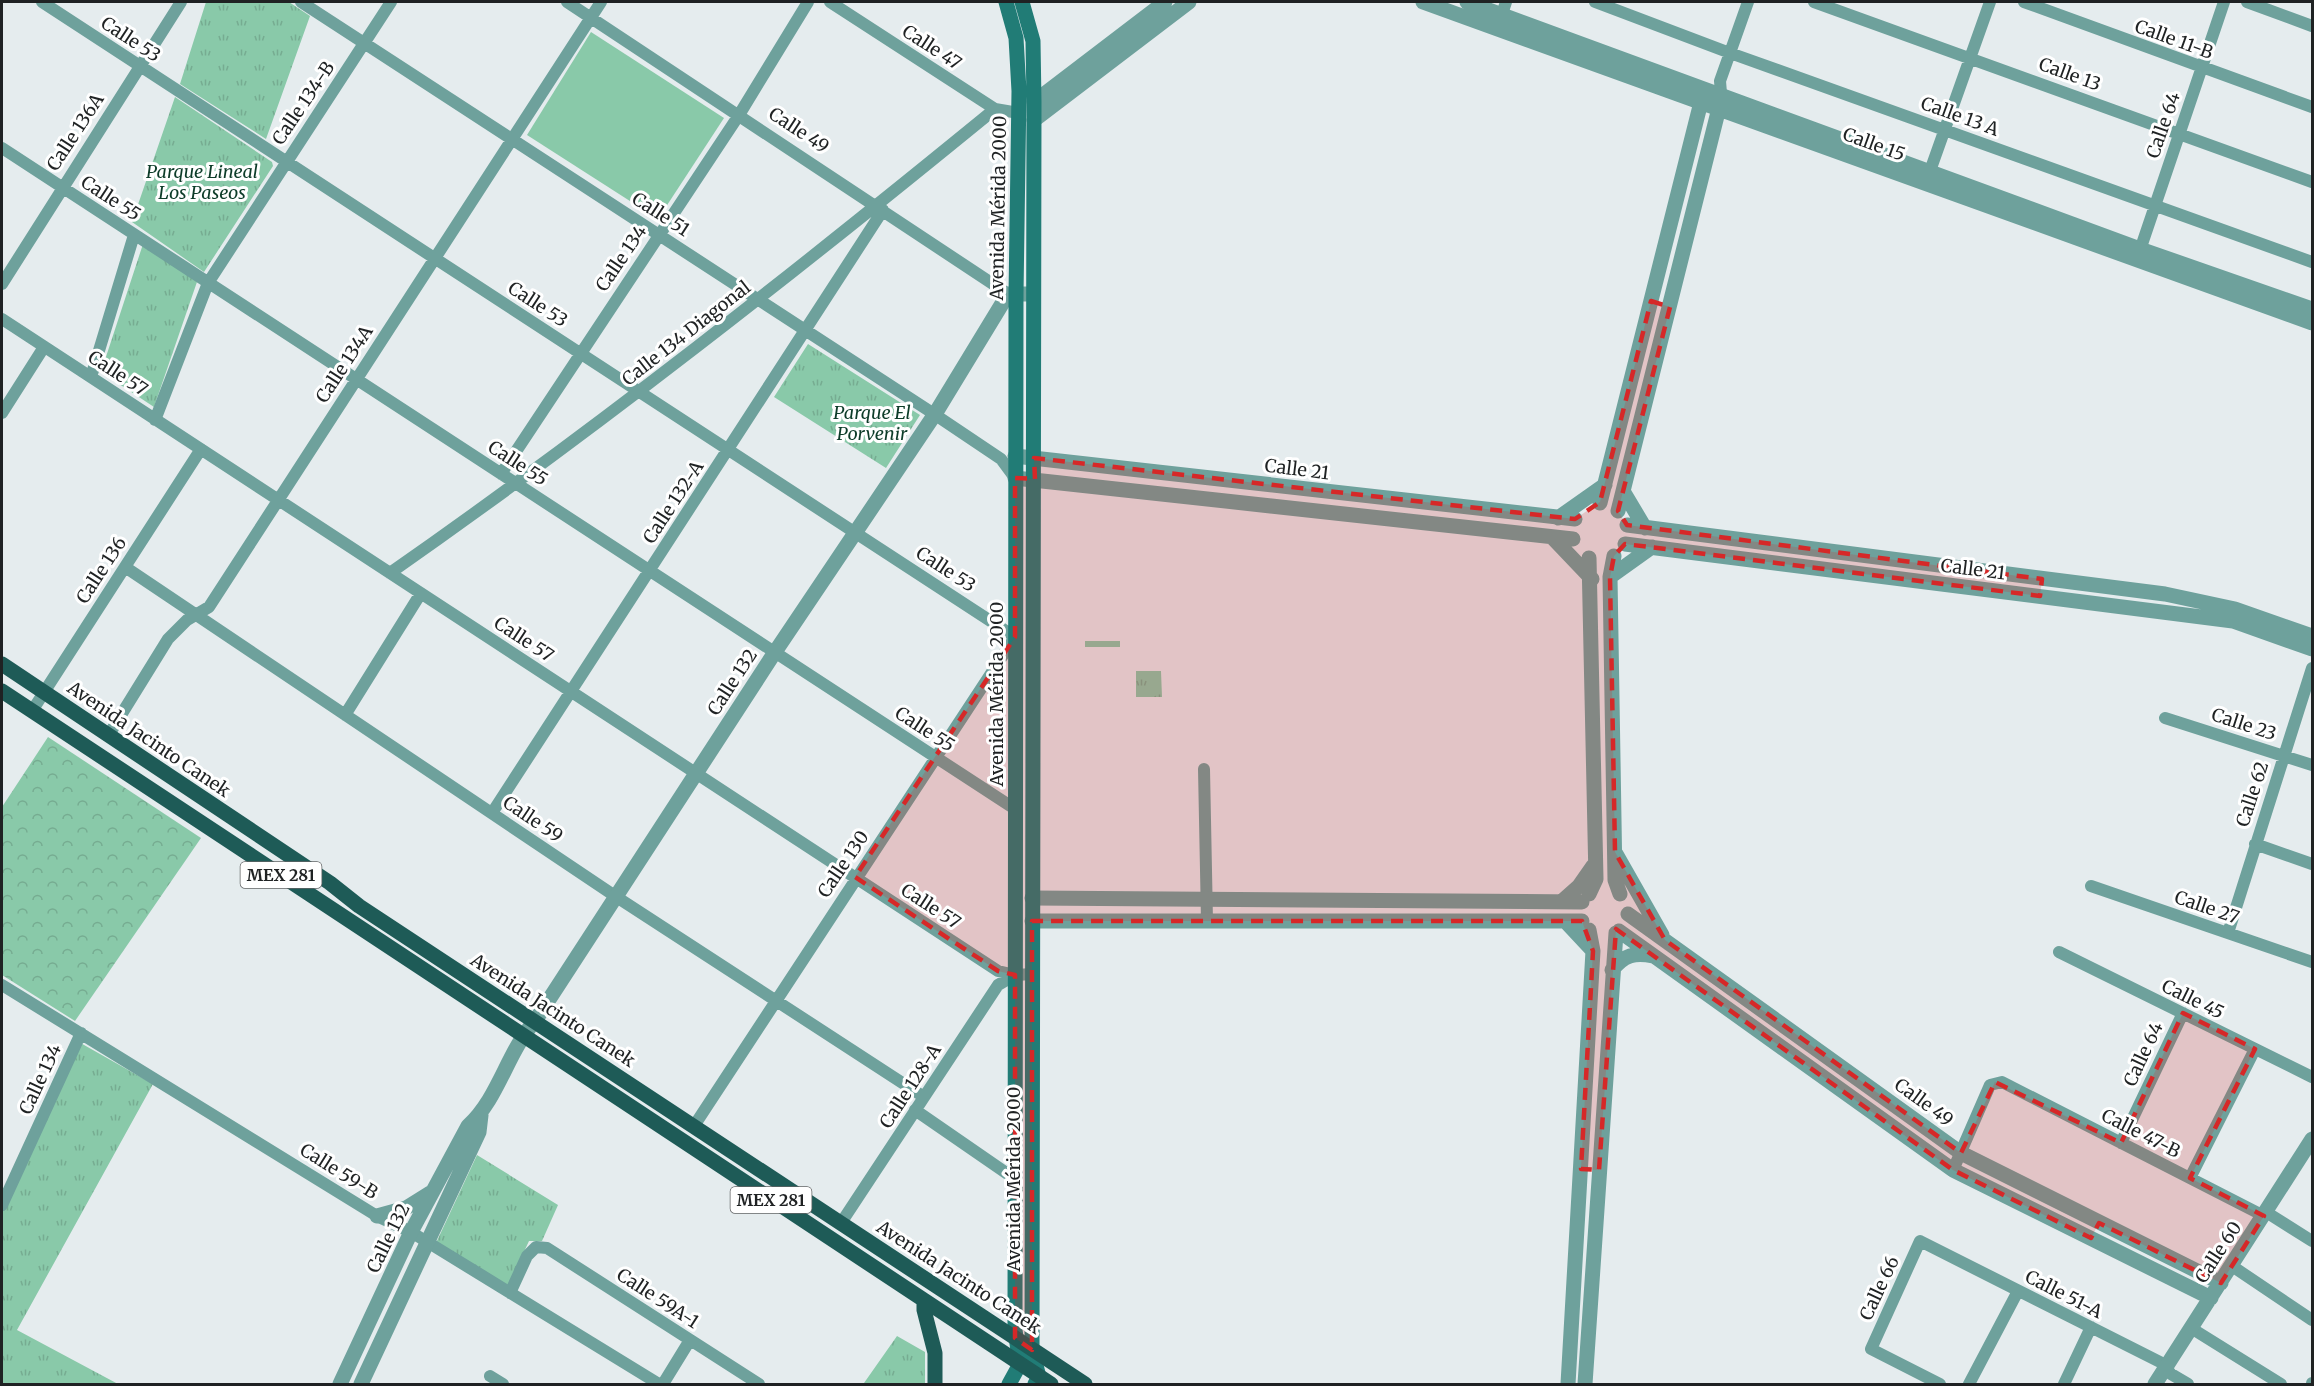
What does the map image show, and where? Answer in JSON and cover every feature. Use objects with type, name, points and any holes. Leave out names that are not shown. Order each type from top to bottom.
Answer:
[{"type":"main road","name":"Avenida Mérida 2000","points":[[1006,2],[1016,38],[1019,113],[1008,458],[1015,478],[1015,1338],[1020,1364]]},
{"type":"main road","name":"Avenida Mérida 2000","points":[[1022,2],[1033,41],[1034,102],[1032,1350],[1041,1382]]},
{"type":"main road","name":"Avenida Jacinto Canek","points":[[2,664],[535,1021],[1085,1384]]},
{"type":"main road","name":"Avenida Jacinto Canek","points":[[2,691],[521,1036],[924,1300],[1020,1364],[1041,1382]]},
{"type":"main road","points":[[475,1004],[486,988]]},
{"type":"main road","points":[[602,1089],[613,1072]]},
{"type":"main road","points":[[924,1300],[924,1310],[935,1353],[935,1384]]},
{"type":"main road","points":[[1009,1384],[1020,1364]]},
{"type":"street","name":"Calle 53","points":[[42,2],[1015,637]]},
{"type":"street","name":"Calle 136A","points":[[2,284],[61,187],[181,2]]},
{"type":"street","name":"Calle 51","points":[[302,2],[935,414],[1008,458]]},
{"type":"street","name":"Calle 134-B","points":[[155,420],[208,283],[391,2]]},
{"type":"street","name":"Calle 49","points":[[567,2],[1012,294]]},
{"type":"street","name":"Calle 134A","points":[[108,736],[168,639],[187,620],[209,607],[601,2]]},
{"type":"street","name":"Calle 134","points":[[501,474],[579,352],[739,115],[808,2]]},
{"type":"street","name":"Calle 47","points":[[830,2],[995,109],[1019,113]]},
{"type":"street","points":[[1034,102],[1165,2]]},
{"type":"street","points":[[1034,120],[1189,2]]},
{"type":"street","name":"Calle 15","points":[[1423,2],[1720,109],[2139,255],[2313,309]]},
{"type":"street","name":"Calle 15","points":[[1467,2],[1504,8],[1717,88],[2313,323]]},
{"type":"street","name":"Calle 13 A","points":[[1595,2],[2155,207],[2313,262]]},
{"type":"street","points":[[1600,503],[1701,102],[1717,88],[1748,2]]},
{"type":"street","name":"Calle 13","points":[[1814,2],[2313,182]]},
{"type":"street","points":[[1930,171],[1990,2]]},
{"type":"street","name":"Calle 11-B","points":[[2024,2],[2201,69],[2313,107]]},
{"type":"street","name":"Calle 64","points":[[2139,255],[2224,2]]},
{"type":"street","points":[[2247,2],[2313,26]]},
{"type":"street","points":[[1618,511],[1720,109],[1717,88]]},
{"type":"street","name":"Calle 134 Diagonal","points":[[390,573],[517,484],[640,392],[880,207],[995,109]]},
{"type":"street","name":"Calle 55","points":[[2,148],[1015,809]]},
{"type":"street","name":"Calle 132-A","points":[[492,813],[806,330],[880,207]]},
{"type":"street","points":[[91,377],[134,235]]},
{"type":"street","points":[[1012,294],[1033,294]]},
{"type":"street","name":"Calle 132","points":[[361,1384],[479,1132],[481,1115],[521,1036],[535,1021],[1012,294]]},
{"type":"street","points":[[1651,301],[1670,307]]},
{"type":"street","name":"Calle 57","points":[[2,320],[998,971],[1015,975],[1032,974]]},
{"type":"street","points":[[2,413],[44,347]]},
{"type":"street","name":"Calle 136","points":[[32,711],[201,449]]},
{"type":"street","name":"Calle 21","points":[[1008,458],[1034,458],[1575,519]]},
{"type":"street","points":[[1015,478],[1573,539]]},
{"type":"street","points":[[1558,518],[1605,485]]},
{"type":"street","points":[[1307,509],[1308,490]]},
{"type":"street","points":[[1623,491],[1645,528]]},
{"type":"street","points":[[1585,1384],[1612,970],[1617,932],[1628,914],[1628,907],[1620,894],[1616,880],[1610,576],[1614,556],[1625,544],[1627,525],[1618,511],[1600,503],[1583,509],[1575,519],[1573,539],[1582,554],[1598,560],[1614,556]]},
{"type":"street","name":"Calle 21","points":[[1627,525],[2201,600],[2235,609],[2313,636]]},
{"type":"street","points":[[1552,537],[1592,579]]},
{"type":"street","name":"Calle 21","points":[[1625,544],[2233,621],[2313,649]]},
{"type":"street","points":[[1610,576],[1652,547]]},
{"type":"street","points":[[1848,574],[1852,555]]},
{"type":"street","points":[[1568,1384],[1593,951],[1586,926],[1586,898],[1596,879],[1592,579],[1589,558]]},
{"type":"street","name":"Calle 59","points":[[125,567],[615,896],[924,1097]]},
{"type":"street","points":[[2040,596],[2042,579]]},
{"type":"street","points":[[345,715],[422,593]]},
{"type":"street","points":[[1015,637],[1032,637]]},
{"type":"street","name":"Calle 130","points":[[694,1126],[855,877],[1015,637]]},
{"type":"street","name":"Calle 62","points":[[2228,933],[2254,844],[2313,668]]},
{"type":"street","name":"Calle 23","points":[[2165,718],[2313,765]]},
{"type":"street","points":[[1594,724],[1613,724]]},
{"type":"street","points":[[1204,769],[1207,921]]},
{"type":"street","points":[[2254,844],[2313,864]]},
{"type":"street","points":[[1615,852],[1665,940]]},
{"type":"street","points":[[1561,902],[1579,886],[1596,860]]},
{"type":"street","name":"Calle 27","points":[[2091,886],[2313,962]]},
{"type":"street","points":[[1032,898],[1561,902],[1586,898],[1608,888],[1620,894]]},
{"type":"street","name":"Calle 49","points":[[1628,914],[1961,1153],[2221,1283]]},
{"type":"street","points":[[1032,921],[1565,921],[1586,926],[1602,935],[1617,932],[1656,957],[1953,1170],[2211,1298]]},
{"type":"street","points":[[1565,921],[1593,951]]},
{"type":"street","name":"Calle 45","points":[[2059,952],[2313,1077]]},
{"type":"street","points":[[1612,970],[1626,957],[1634,954],[1656,957]]},
{"type":"street","name":"Calle 128-A","points":[[841,1223],[998,985],[1015,975]]},
{"type":"street","name":"Calle 59-B","points":[[2,985],[377,1216],[411,1232],[661,1384]]},
{"type":"street","name":"Calle 64","points":[[2121,1143],[2182,1013]]},
{"type":"street","name":"Calle 134","points":[[2,1205],[81,1033]]},
{"type":"street","points":[[1793,1055],[1806,1041]]},
{"type":"street","points":[[2190,1178],[2254,1049]]},
{"type":"street","name":"Calle 47-B","points":[[1961,1153],[1990,1085],[2002,1082],[2265,1214],[2313,1241]]},
{"type":"street","points":[[915,1110],[1015,1179]]},
{"type":"street","name":"Calle 132","points":[[340,1384],[411,1232],[468,1126],[481,1115]]},
{"type":"street","name":"Calle 60","points":[[2155,1384],[2310,1147]]},
{"type":"street","points":[[1953,1170],[1961,1153]]},
{"type":"street","points":[[1581,1170],[1599,1170]]},
{"type":"street","points":[[377,1216],[406,1208],[433,1192]]},
{"type":"street","points":[[2091,1238],[2099,1223]]},
{"type":"street","name":"Calle 51-A","points":[[1920,1241],[2162,1363],[2188,1384]]},
{"type":"street","name":"Calle 66","points":[[1920,1241],[1871,1349],[1940,1384]]},
{"type":"street","name":"Calle 59A-1","points":[[510,1293],[527,1256],[536,1247],[547,1248],[759,1384]]},
{"type":"street","points":[[2232,1266],[2313,1320]]},
{"type":"street","points":[[1969,1384],[2018,1291]]},
{"type":"street","points":[[2064,1384],[2091,1327]]},
{"type":"street","points":[[2192,1328],[2281,1384]]},
{"type":"street","points":[[661,1384],[690,1340]]},
{"type":"street","points":[[490,1376],[503,1384]]},
{"type":"highlighted area","points":[[1651,301],[1670,307],[1618,511],[1627,525],[2042,579],[2040,596],[1625,544],[1614,556],[1610,577],[1615,852],[1665,940],[1961,1153],[1995,1082],[2121,1143],[2183,1013],[2255,1049],[2190,1178],[2264,1216],[2221,1283],[2099,1223],[2091,1238],[1953,1170],[1616,929],[1599,1170],[1581,1169],[1593,951],[1582,921],[1032,921],[1032,1350],[1015,1338],[1015,975],[998,971],[855,877],[1015,637],[1015,478],[1035,479],[1034,458],[1575,519],[1600,502]]},
{"type":"green space","name":"Parque Lineal Los Paseos","points":[[206,2],[289,2],[310,16],[266,139],[180,84]]},
{"type":"green space","points":[[591,32],[724,118],[658,219],[527,135]]},
{"type":"green space","name":"Parque Lineal Los Paseos","points":[[175,97],[272,162],[273,166],[204,272],[132,222]]},
{"type":"green space","name":"Parque Lineal Los Paseos","points":[[143,244],[198,279],[154,407],[101,372]]},
{"type":"green space","name":"Parque El Porvenir","points":[[808,344],[920,415],[886,468],[774,397]]},
{"type":"green space","points":[[1085,641],[1120,641],[1120,647],[1085,647]]},
{"type":"green space","points":[[1136,671],[1161,671],[1162,697],[1136,697]]},
{"type":"green space","points":[[48,737],[201,838],[75,1021],[2,975],[2,807]]},
{"type":"green space","points":[[77,1041],[153,1084],[17,1330],[118,1384],[2,1384],[2,1205]]},
{"type":"green space","points":[[477,1155],[558,1205],[542,1241],[529,1241],[507,1288],[436,1243]]},
{"type":"green space","points":[[897,1336],[925,1352],[925,1384],[864,1383]]}]
